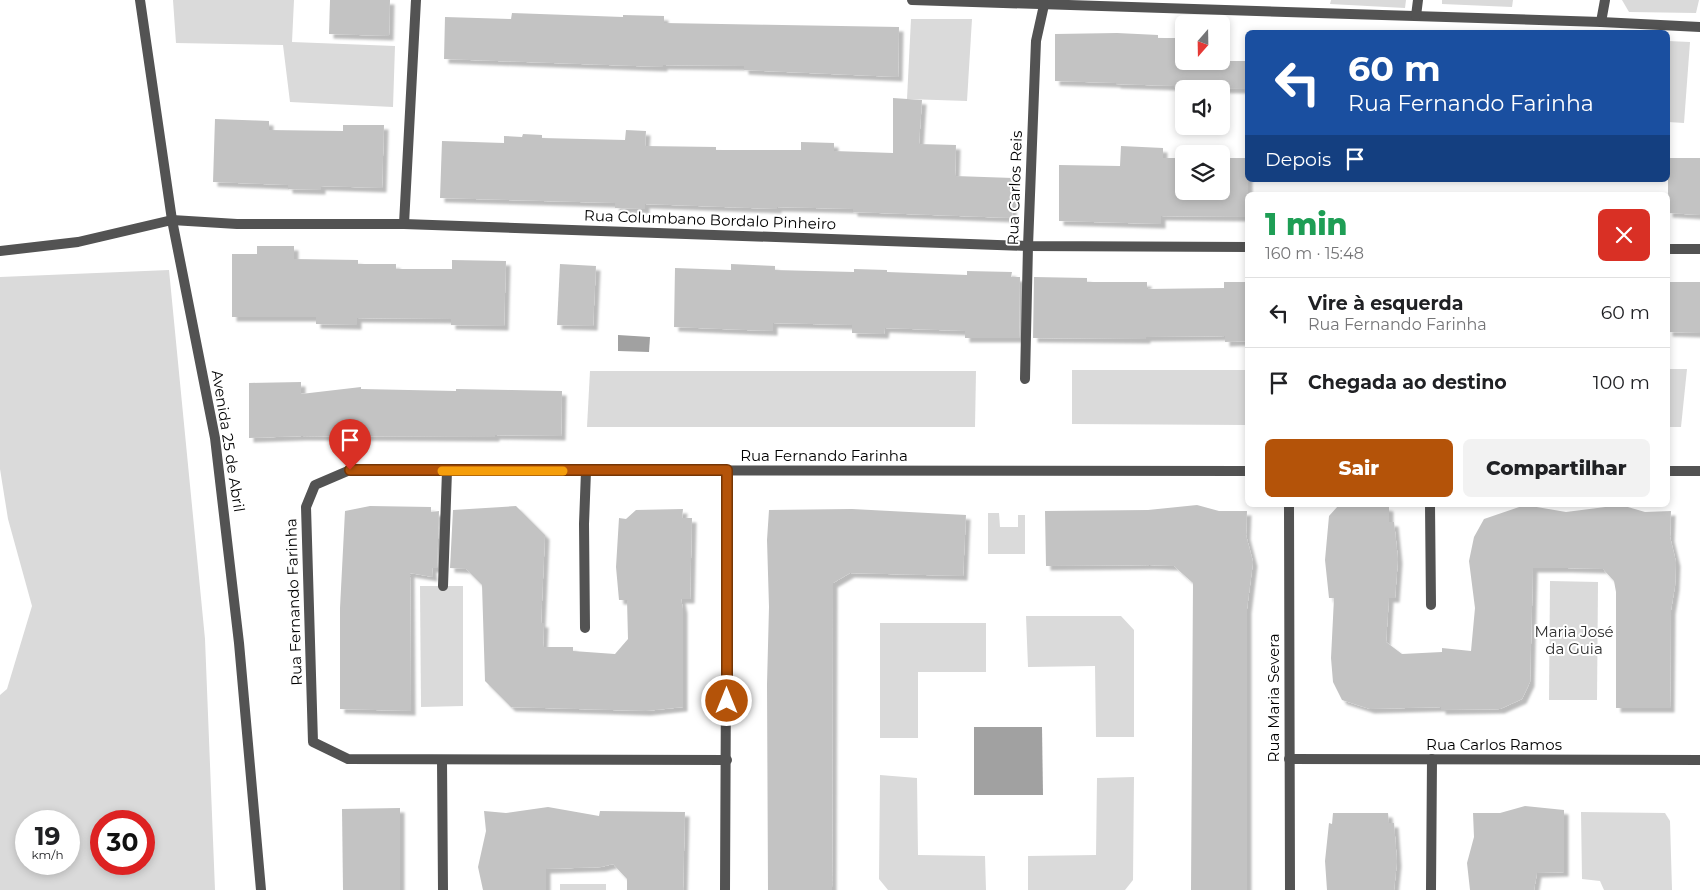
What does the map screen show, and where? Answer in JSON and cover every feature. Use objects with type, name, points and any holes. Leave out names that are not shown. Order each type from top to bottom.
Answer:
[{"type":"street","name":"Avenida 25 de Abril","points":[[140,0],[172,220],[215,438],[239,643],[261,890]]},
{"type":"street","points":[[404,224],[416,0]]},
{"type":"street","points":[[912,0],[1236,5],[1416,16],[1700,27]]},
{"type":"street","points":[[1416,16],[1418,0]]},
{"type":"street","points":[[1601,22],[1605,0]]},
{"type":"street","name":"Rua Carlos Reis","points":[[1025,379],[1036,41],[1045,2]]},
{"type":"street","name":"Rua Columbano Bordalo Pinheiro","points":[[0,251],[78,242],[172,220],[237,224],[404,224],[1028,246],[1245,247]]},
{"type":"street","points":[[1670,249],[1700,249]]},
{"type":"street","name":"Rua Fernando Farinha","points":[[727,760],[348,759],[313,742],[306,507],[315,485],[350,470],[1245,471]]},
{"type":"street","points":[[725,890],[727,470]]},
{"type":"street","points":[[443,586],[448,471]]},
{"type":"street","points":[[585,628],[584,524],[586,471]]},
{"type":"street","points":[[1670,471],[1700,471]]},
{"type":"street","name":"Rua Maria Severa","points":[[1289,507],[1290,890]]},
{"type":"street","points":[[1430,507],[1431,605]]},
{"type":"street","name":"Rua Carlos Ramos","points":[[1289,759],[1700,760]]},
{"type":"street","points":[[442,760],[443,890]]},
{"type":"street","points":[[1431,890],[1432,760]]},
{"type":"green space","points":[[173,0],[294,0],[292,42],[395,46],[393,107],[290,102],[283,45],[176,43]]},
{"type":"green space","points":[[1331,0],[1406,0],[1405,8],[1330,4]]},
{"type":"green space","points":[[1442,0],[1513,0],[1512,7],[1442,4]]},
{"type":"green space","points":[[1622,0],[1699,0],[1696,13],[1629,12]]},
{"type":"green space","points":[[911,19],[972,19],[967,101],[907,99]]},
{"type":"green space","points":[[1670,41],[1690,42],[1684,123],[1670,122]]},
{"type":"green space","points":[[169,270],[205,639],[215,890],[0,890],[0,695],[7,689],[32,606],[8,519],[0,469],[0,277]]},
{"type":"green space","points":[[1670,369],[1687,369],[1681,427],[1670,427]]},
{"type":"green space","points":[[1072,370],[1245,370],[1245,425],[1072,424]]},
{"type":"green space","points":[[590,371],[976,371],[975,427],[587,427]]},
{"type":"green space","points":[[988,513],[999,513],[1000,527],[1018,527],[1018,515],[1025,515],[1025,554],[988,554]]},
{"type":"green space","name":"Maria José da Guia","points":[[1550,581],[1598,582],[1597,700],[1549,700]]},
{"type":"green space","points":[[420,586],[463,586],[463,706],[421,707]]},
{"type":"green space","points":[[1026,616],[1121,616],[1134,630],[1134,737],[1096,737],[1095,666],[1028,667]]},
{"type":"green space","points":[[880,623],[986,623],[986,672],[918,672],[918,738],[880,738]]},
{"type":"green space","points":[[880,775],[917,778],[918,855],[985,856],[986,890],[888,890],[879,879]]},
{"type":"green space","points":[[1134,777],[1133,880],[1125,890],[1028,890],[1028,856],[1096,855],[1097,778]]},
{"type":"green space","points":[[1581,812],[1665,813],[1670,821],[1672,890],[1604,890],[1600,881],[1582,879]]},
{"type":"green space","points":[[560,884],[606,884],[606,890],[560,890]]},
{"type":"shaded area","points":[[618,335],[650,337],[649,352],[618,351]]},
{"type":"shaded area","points":[[974,727],[1042,727],[1043,795],[974,795]]},
{"type":"building","points":[[330,0],[390,0],[389,36],[329,34]]},
{"type":"building","points":[[512,13],[623,17],[623,15],[664,16],[664,23],[899,27],[898,77],[744,70],[744,66],[663,65],[663,67],[444,59],[445,17],[511,19]]},
{"type":"building","points":[[1117,33],[1158,35],[1158,38],[1175,38],[1175,70],[1230,70],[1230,61],[1245,61],[1245,89],[1230,89],[1230,80],[1175,80],[1175,88],[1174,86],[1055,81],[1055,34]]},
{"type":"building","points":[[893,98],[922,100],[919,144],[956,145],[955,176],[1013,178],[1012,218],[853,212],[853,209],[777,207],[777,209],[645,204],[645,209],[615,208],[615,203],[440,198],[442,141],[504,143],[504,136],[522,137],[523,134],[542,135],[542,138],[625,140],[626,130],[646,131],[645,146],[716,147],[716,150],[801,150],[801,142],[834,143],[834,151],[893,153]]},
{"type":"building","points":[[215,119],[269,121],[269,130],[343,131],[343,125],[384,125],[382,188],[321,186],[321,190],[288,189],[288,185],[213,182]]},
{"type":"building","points":[[1121,146],[1163,148],[1163,158],[1175,158],[1175,200],[1230,200],[1230,158],[1245,158],[1245,182],[1248,182],[1248,192],[1245,192],[1245,217],[1161,216],[1161,224],[1059,221],[1059,165],[1120,166]]},
{"type":"building","points":[[1670,158],[1700,158],[1700,215],[1670,213],[1670,192],[1668,192]]},
{"type":"building","points":[[257,246],[294,246],[294,259],[358,260],[358,264],[396,264],[396,269],[452,269],[452,260],[506,261],[504,326],[451,325],[451,319],[357,318],[357,325],[316,324],[316,317],[232,317],[232,254],[257,254]]},
{"type":"building","points":[[560,264],[596,266],[593,326],[557,325]]},
{"type":"building","points":[[731,264],[775,266],[775,270],[854,272],[854,269],[967,275],[967,271],[1012,272],[1011,277],[1020,277],[1019,338],[965,338],[965,331],[885,328],[884,334],[852,333],[852,325],[773,323],[773,331],[674,327],[675,268],[731,270]]},
{"type":"building","points":[[1034,277],[1087,278],[1087,282],[1147,282],[1147,289],[1224,288],[1224,282],[1245,282],[1245,341],[1225,342],[1225,336],[1146,337],[1146,339],[1033,338]]},
{"type":"building","points":[[1670,282],[1700,282],[1700,333],[1670,332]]},
{"type":"building","points":[[301,382],[301,394],[361,387],[361,389],[456,391],[456,389],[562,391],[561,436],[302,436],[249,438],[249,383]]},
{"type":"building","points":[[1197,505],[1219,511],[1247,511],[1246,535],[1253,562],[1247,609],[1247,890],[1191,890],[1193,583],[1174,566],[1046,566],[1045,511],[1148,510]]},
{"type":"building","points":[[370,506],[431,507],[431,512],[439,511],[437,568],[432,568],[433,577],[410,573],[411,711],[340,709],[340,608],[345,511]]},
{"type":"building","points":[[516,506],[545,535],[541,623],[544,623],[543,647],[573,647],[573,651],[615,654],[628,639],[627,600],[619,600],[616,567],[619,518],[626,519],[636,510],[683,509],[682,518],[692,518],[690,599],[681,599],[683,609],[683,707],[646,711],[511,707],[485,681],[482,585],[466,569],[450,568],[453,510]]},
{"type":"building","points":[[1337,507],[1389,507],[1389,522],[1394,522],[1398,559],[1395,598],[1389,598],[1386,642],[1402,654],[1442,652],[1442,648],[1471,651],[1475,608],[1469,561],[1474,537],[1484,519],[1519,507],[1537,507],[1566,512],[1605,507],[1628,507],[1645,512],[1671,511],[1670,537],[1676,562],[1671,610],[1670,708],[1616,708],[1616,592],[1614,581],[1603,569],[1567,568],[1533,568],[1530,682],[1522,699],[1500,709],[1441,710],[1441,707],[1370,709],[1342,700],[1333,682],[1331,658],[1334,598],[1329,598],[1325,560],[1329,516]]},
{"type":"building","points":[[852,509],[966,515],[963,576],[850,573],[833,583],[832,890],[768,890],[767,684],[769,607],[767,540],[769,510]]},
{"type":"building","points":[[1525,806],[1564,810],[1564,872],[1537,873],[1534,890],[1470,890],[1467,863],[1474,837],[1473,813],[1500,813]]},
{"type":"building","points":[[548,807],[599,816],[600,811],[685,812],[683,890],[627,890],[627,879],[613,864],[601,867],[546,869],[546,890],[483,890],[478,867],[486,831],[484,811],[506,813]]},
{"type":"building","points":[[400,808],[400,890],[343,890],[342,809]]},
{"type":"building","points":[[1333,813],[1388,813],[1389,823],[1394,823],[1397,862],[1394,890],[1327,890],[1325,861],[1329,823],[1332,824]]},
{"type":"slow traffic","points":[[442,471],[563,471]]},
{"type":"route","points":[[350,470],[727,470],[727,701]]}]
